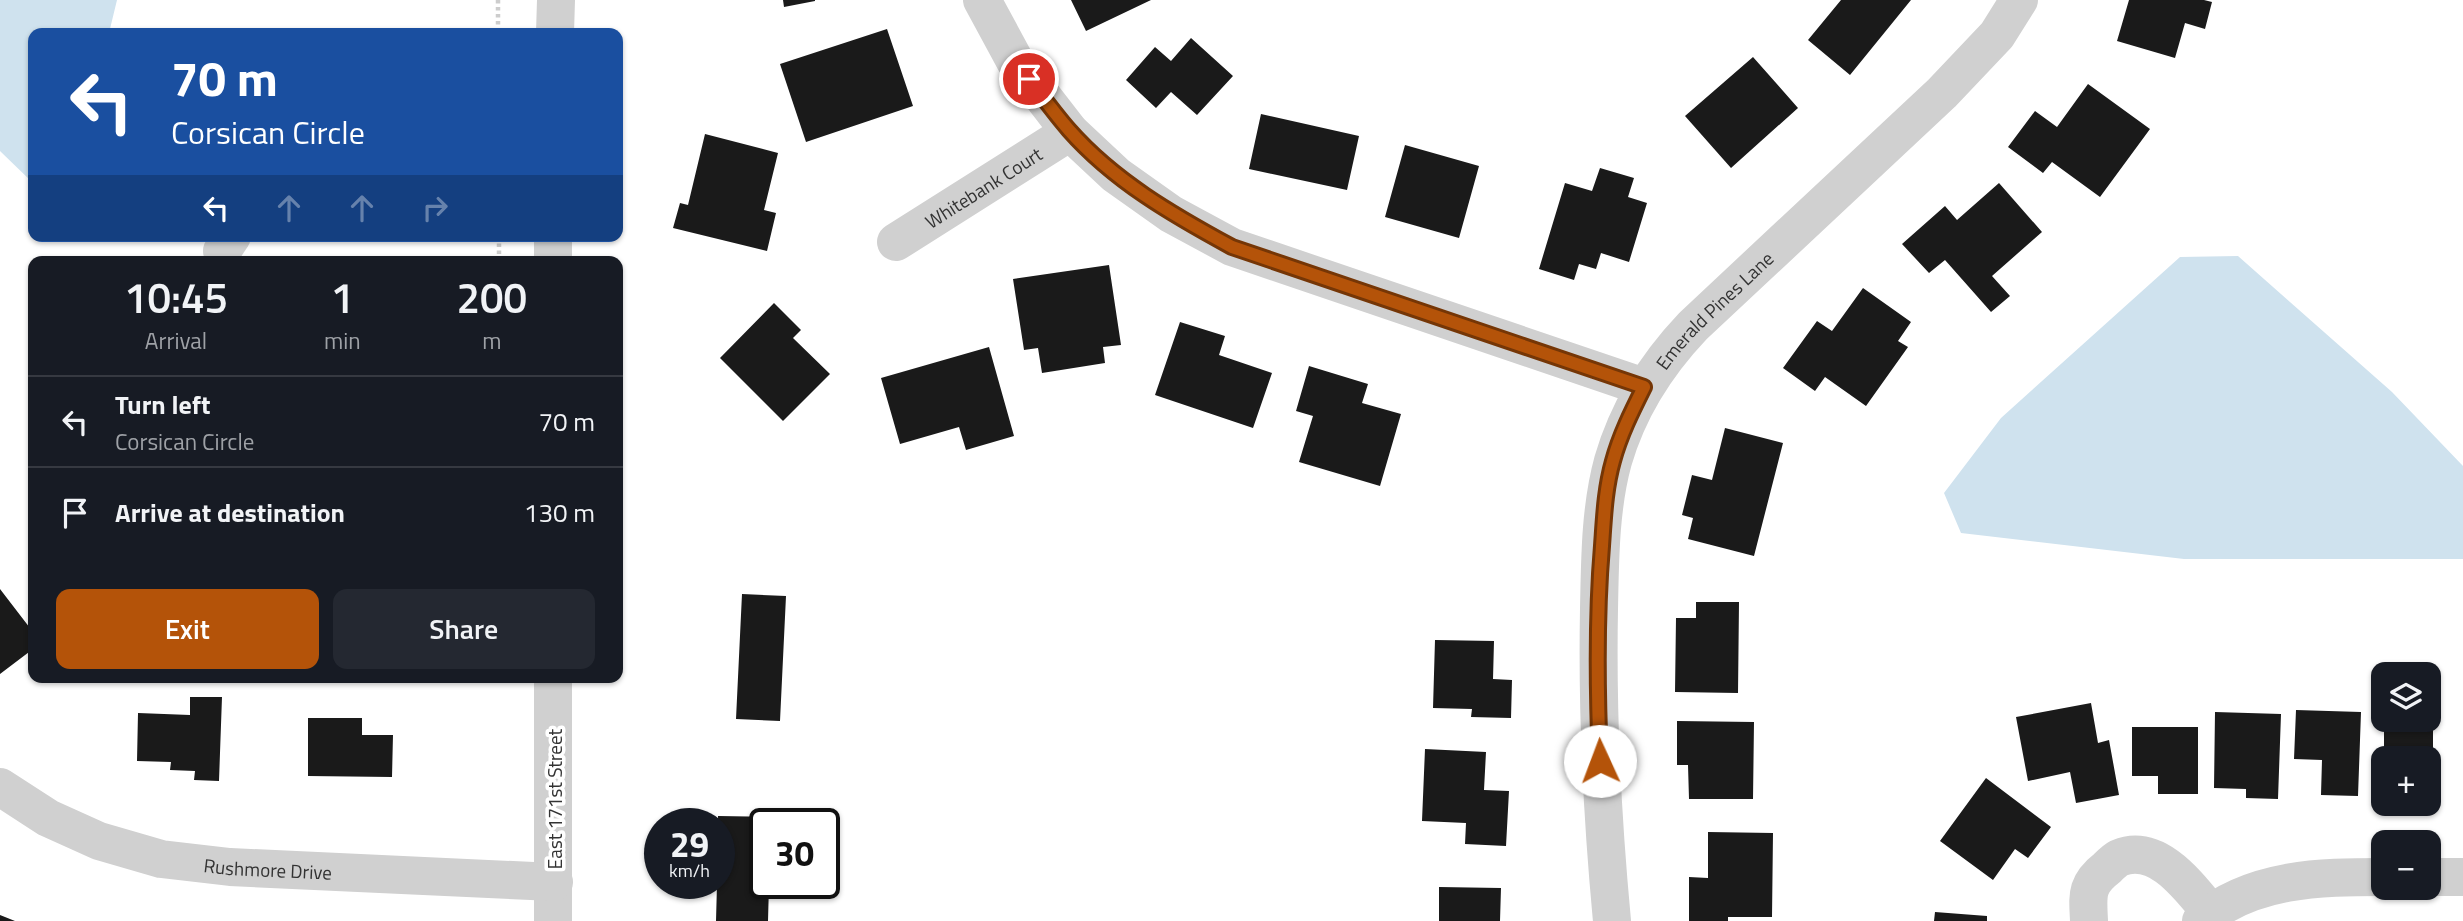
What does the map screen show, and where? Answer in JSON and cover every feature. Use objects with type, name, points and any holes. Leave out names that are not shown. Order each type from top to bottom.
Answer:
[{"type":"street","points":[[555,28],[556,0]]},
{"type":"street","points":[[982,0],[1016,61],[1070,132],[1116,175],[1171,214],[1232,247],[1644,387]]},
{"type":"street","name":"Emerald Pines Lane","points":[[1612,921],[1601,804],[1598,718],[1600,576],[1605,505],[1613,462],[1629,416],[1644,387],[1670,351],[1693,326],[1942,93],[1997,35],[2019,0]]},
{"type":"street","name":"Whitebank Court","points":[[897,242],[1070,132]]},
{"type":"street","name":"East 171st Street","points":[[553,683],[553,921]]},
{"type":"street","name":"Rushmore Drive","points":[[0,787],[48,818],[99,841],[161,859],[230,867],[554,882]]},
{"type":"street","points":[[2089,921],[2088,892],[2092,882],[2119,859],[2142,855],[2159,862],[2181,878],[2206,917],[2250,891],[2289,881],[2322,877],[2371,877]]},
{"type":"street","points":[[2441,877],[2463,877]]},
{"type":"path","points":[[498,0],[498,28]]},
{"type":"water","points":[[0,0],[117,0],[110,28],[28,28],[28,178],[0,151]]},
{"type":"water","points":[[2238,256],[2392,392],[2463,466],[2463,559],[2184,559],[1961,533],[1944,493],[2001,418],[2180,257]]},
{"type":"building","points":[[783,0],[815,0],[815,1],[784,7]]},
{"type":"building","points":[[1071,0],[1151,0],[1086,31]]},
{"type":"building","points":[[1841,0],[1911,0],[1850,75],[1808,40]]},
{"type":"building","points":[[2129,0],[2212,2],[2205,29],[2185,23],[2175,58],[2117,41]]},
{"type":"building","points":[[887,29],[913,106],[806,142],[780,64]]},
{"type":"building","points":[[1191,38],[1233,76],[1197,115],[1171,92],[1156,108],[1126,80],[1155,47],[1171,61]]},
{"type":"building","points":[[1753,57],[1798,108],[1731,168],[1685,116]]},
{"type":"building","points":[[2088,84],[2150,129],[2100,197],[2052,162],[2043,173],[2008,147],[2035,111],[2057,127]]},
{"type":"building","points":[[1261,114],[1359,136],[1347,190],[1249,169]]},
{"type":"building","points":[[705,134],[778,153],[764,210],[776,213],[767,251],[673,228],[680,203],[688,205]]},
{"type":"building","points":[[1405,145],[1479,166],[1459,238],[1385,217]]},
{"type":"building","points":[[1600,168],[1634,178],[1628,197],[1647,203],[1629,262],[1601,253],[1596,269],[1579,264],[1574,280],[1539,269],[1565,183],[1592,191]]},
{"type":"building","points":[[1999,183],[2042,232],[1992,276],[2010,296],[1991,312],[1945,260],[1929,273],[1902,244],[1945,206],[1957,220]]},
{"type":"building","points":[[1109,265],[1121,345],[1103,347],[1105,363],[1042,373],[1038,348],[1024,350],[1013,279]]},
{"type":"building","points":[[1863,288],[1911,322],[1898,341],[1908,347],[1866,406],[1825,377],[1815,391],[1783,368],[1817,321],[1832,331]]},
{"type":"building","points":[[774,303],[801,330],[793,338],[830,374],[783,421],[720,358]]},
{"type":"building","points":[[1180,322],[1225,336],[1219,355],[1272,373],[1253,428],[1155,395]]},
{"type":"building","points":[[989,347],[1014,436],[966,450],[959,427],[900,444],[881,378]]},
{"type":"building","points":[[1309,366],[1368,384],[1362,403],[1401,414],[1380,486],[1299,462],[1313,416],[1296,411]]},
{"type":"building","points":[[1725,428],[1783,443],[1754,556],[1688,539],[1693,518],[1682,515],[1692,475],[1712,480]]},
{"type":"building","points":[[0,589],[28,625],[28,653],[0,674]]},
{"type":"building","points":[[742,594],[786,596],[780,721],[736,719]]},
{"type":"building","points":[[1696,602],[1739,602],[1738,693],[1675,692],[1676,618],[1696,618]]},
{"type":"building","points":[[1435,640],[1494,641],[1493,679],[1512,680],[1511,718],[1471,717],[1472,709],[1433,708]]},
{"type":"building","points":[[190,697],[222,697],[219,781],[194,780],[195,771],[170,770],[171,762],[137,761],[138,713],[190,715]]},
{"type":"building","points":[[2091,703],[2098,743],[2109,740],[2119,795],[2076,803],[2070,772],[2028,781],[2016,717]]},
{"type":"building","points":[[2296,710],[2361,712],[2358,796],[2321,795],[2322,760],[2294,759]]},
{"type":"building","points":[[2215,712],[2281,714],[2278,799],[2246,798],[2246,789],[2214,788]]},
{"type":"building","points":[[308,718],[362,718],[362,735],[393,735],[392,777],[308,776]]},
{"type":"building","points":[[1677,721],[1754,722],[1753,799],[1689,799],[1688,765],[1677,765]]},
{"type":"building","points":[[2132,727],[2198,727],[2198,794],[2158,794],[2158,776],[2132,776]]},
{"type":"building","points":[[2384,732],[2433,732],[2433,746],[2384,746]]},
{"type":"building","points":[[1425,749],[1486,752],[1484,790],[1509,791],[1506,846],[1465,844],[1466,823],[1422,821]]},
{"type":"building","points":[[1986,778],[2051,827],[2028,858],[2015,849],[1993,880],[1940,841]]},
{"type":"building","points":[[735,816],[749,817],[749,899],[769,899],[768,921],[716,921],[717,899],[735,899]]},
{"type":"building","points":[[1708,832],[1773,833],[1772,917],[1728,917],[1728,921],[1689,921],[1689,877],[1708,878]]},
{"type":"building","points":[[1439,887],[1501,888],[1500,921],[1439,921]]},
{"type":"building","points":[[1935,912],[1987,916],[1987,921],[1934,921]]},
{"type":"building","points":[[0,915],[15,921],[0,921]]},
{"type":"route","points":[[1029,79],[1070,132],[1116,175],[1171,214],[1232,247],[1644,387],[1629,416],[1613,462],[1605,505],[1597,696],[1600,761]]}]
